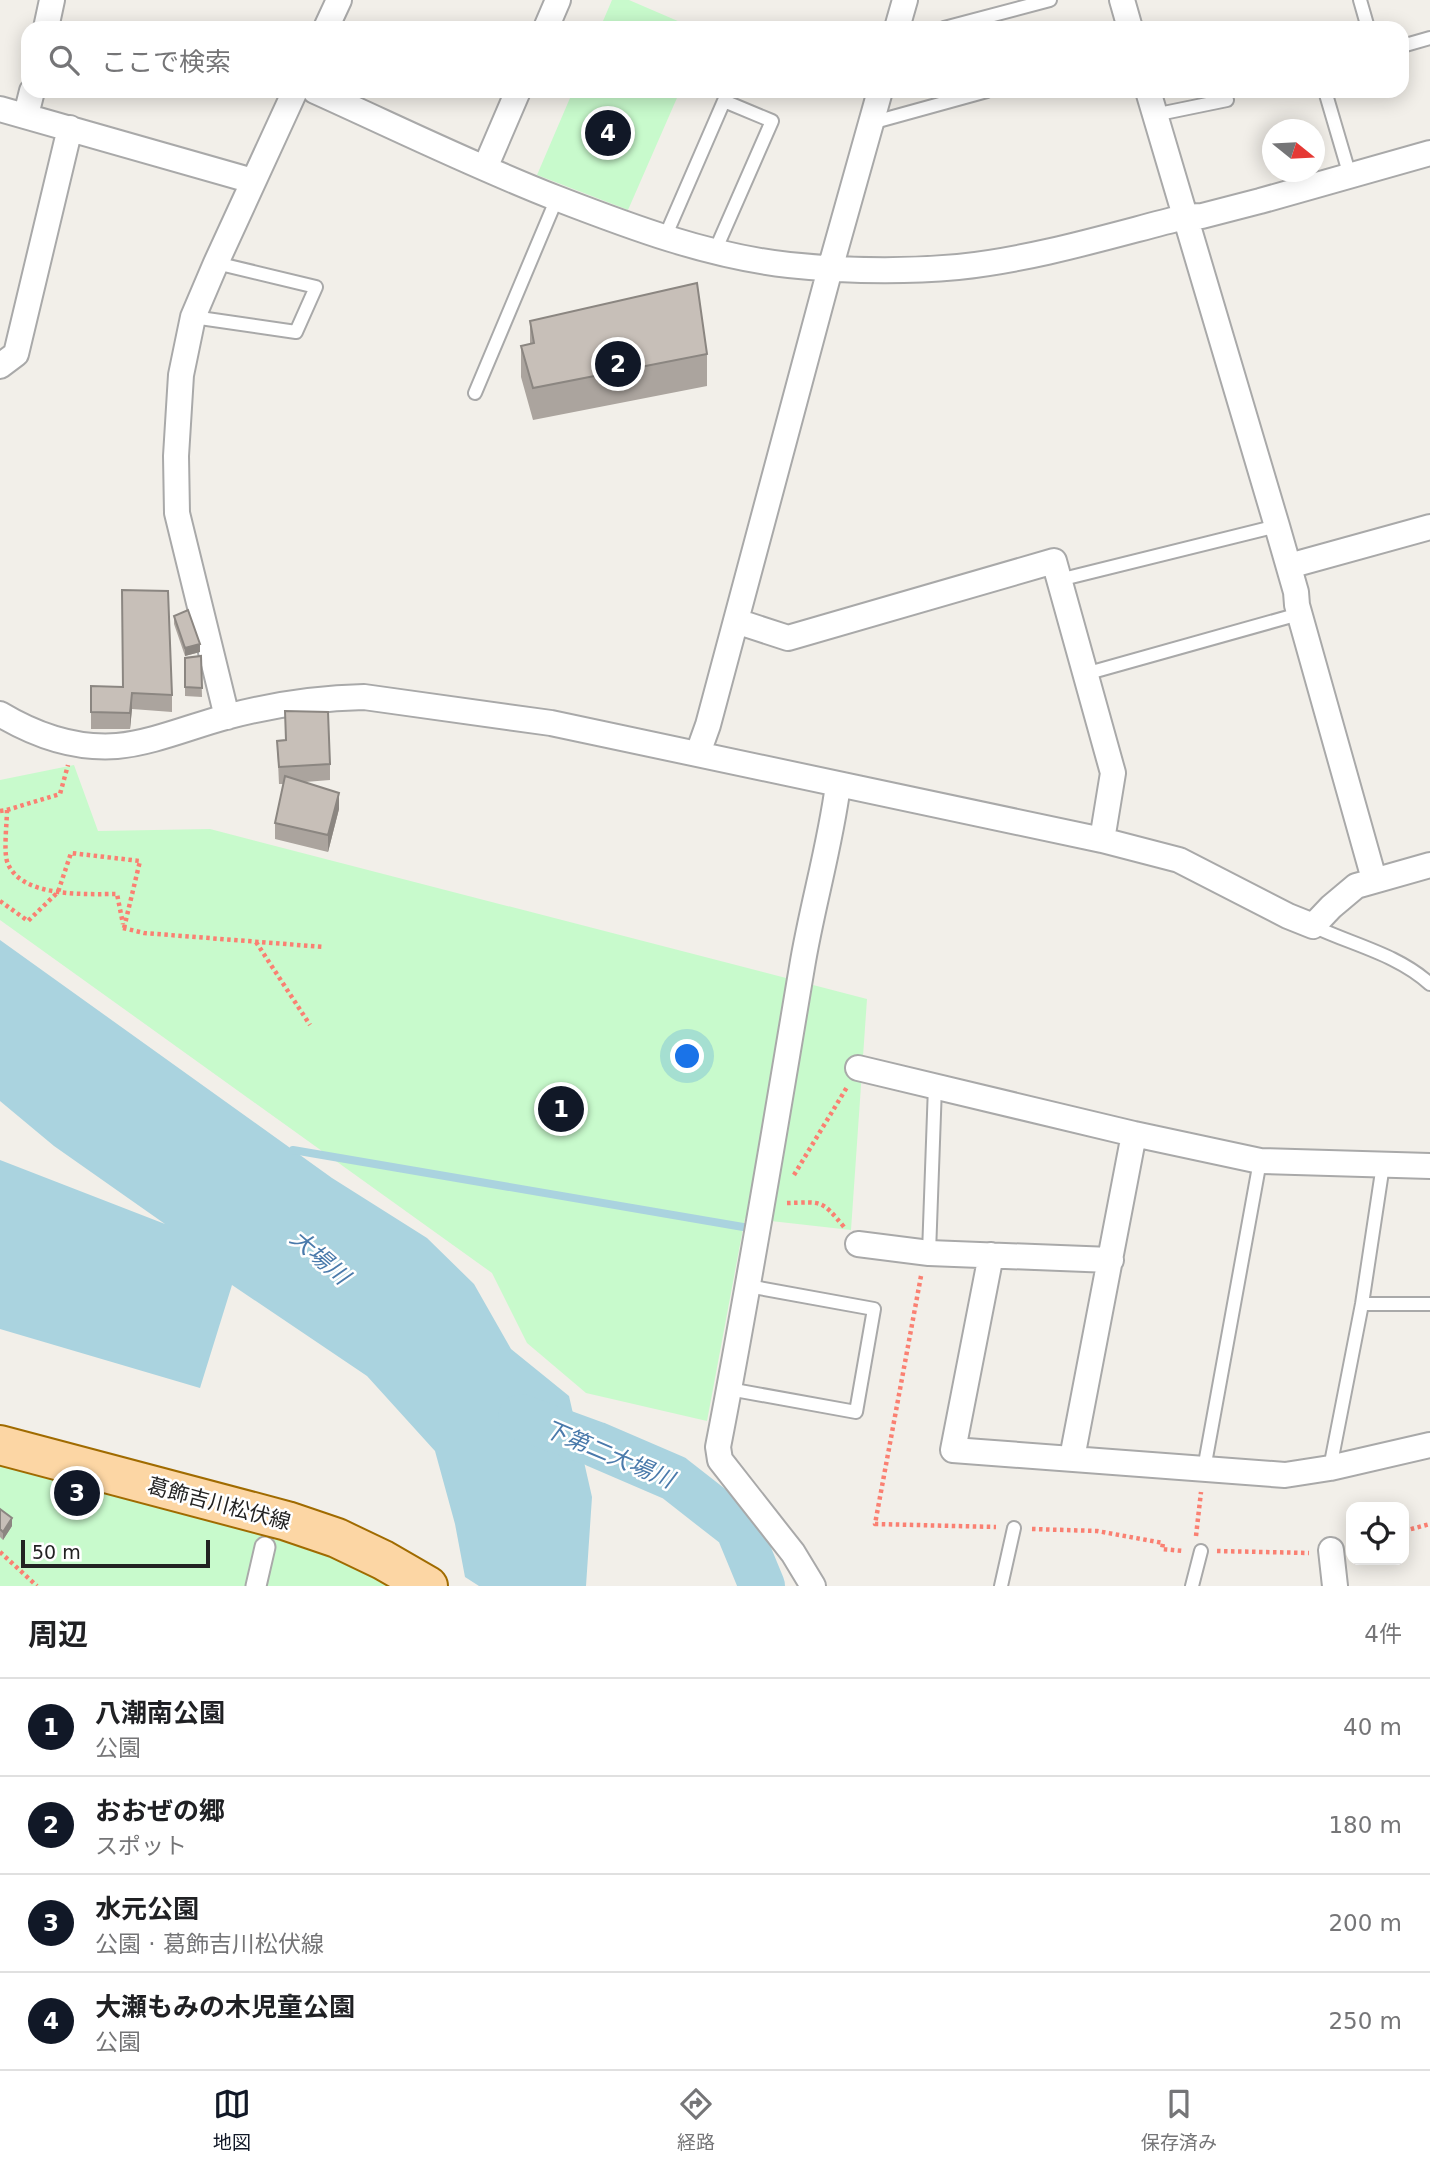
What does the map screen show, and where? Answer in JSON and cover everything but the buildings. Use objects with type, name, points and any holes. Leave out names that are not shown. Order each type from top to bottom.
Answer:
[{"type":"main road","name":"葛飾吉川松伏線","points":[[0,1445],[287,1521],[337,1538],[424,1583]]},
{"type":"street","points":[[48,21],[52,0]]},
{"type":"street","points":[[329,21],[339,0]]},
{"type":"street","points":[[549,21],[558,0]]},
{"type":"street","points":[[899,21],[905,0]]},
{"type":"street","points":[[1122,0],[1128,21]]},
{"type":"street","points":[[26,115],[30,98]]},
{"type":"street","points":[[227,717],[177,513],[181,375],[193,317],[215,262],[292,98]]},
{"type":"street","points":[[330,98],[515,182],[594,214],[715,251],[786,265],[830,269],[905,270],[1021,259],[1184,217],[1202,216],[1260,201],[1430,153]]},
{"type":"street","points":[[485,168],[515,98]]},
{"type":"street","points":[[698,753],[878,98]]},
{"type":"street","points":[[1150,98],[1289,566],[1299,614],[1374,879]]},
{"type":"street","points":[[0,109],[253,181]]},
{"type":"street","points":[[0,366],[16,354],[70,128]]},
{"type":"street","points":[[1289,566],[1430,527]]},
{"type":"street","points":[[736,621],[788,638],[1054,561],[1113,773],[1102,840]]},
{"type":"street","points":[[0,714],[41,734],[74,744],[118,746],[227,717],[315,701],[364,697],[551,723],[1102,840],[1179,860],[1313,926],[1356,886],[1430,864]]},
{"type":"street","points":[[813,1586],[793,1553],[720,1460],[718,1447],[759,1226],[802,962],[834,819],[838,785]]},
{"type":"street","points":[[858,1068],[1260,1161],[1430,1166]]},
{"type":"street","points":[[1072,1458],[1134,1134]]},
{"type":"street","points":[[858,1244],[926,1252],[1111,1260]]},
{"type":"street","points":[[991,1255],[953,1450],[1285,1475],[1330,1468],[1430,1445]]},
{"type":"street","points":[[256,1586],[265,1546]]},
{"type":"street","points":[[1331,1550],[1335,1586]]},
{"type":"lane","points":[[970,21],[1049,0]]},
{"type":"lane","points":[[1360,0],[1365,21]]},
{"type":"lane","points":[[1409,44],[1430,38]]},
{"type":"lane","points":[[871,123],[962,98]]},
{"type":"lane","points":[[1327,98],[1350,176]]},
{"type":"lane","points":[[1154,115],[1227,100]]},
{"type":"lane","points":[[665,237],[724,101],[772,121],[715,251]]},
{"type":"lane","points":[[475,393],[557,198]]},
{"type":"lane","points":[[193,317],[296,332],[316,287],[215,262]]},
{"type":"lane","points":[[1059,580],[1277,526]]},
{"type":"lane","points":[[1085,674],[1299,614]]},
{"type":"lane","points":[[1313,926],[1342,940],[1383,953],[1415,970],[1430,984]]},
{"type":"lane","points":[[926,1252],[935,1086]]},
{"type":"lane","points":[[1204,1469],[1260,1161]]},
{"type":"lane","points":[[1330,1468],[1362,1304],[1383,1165]]},
{"type":"lane","points":[[729,1389],[856,1412],[874,1309],[748,1286]]},
{"type":"lane","points":[[1362,1304],[1430,1304]]},
{"type":"lane","points":[[1001,1586],[1014,1528]]},
{"type":"lane","points":[[1192,1586],[1198,1551]]},
{"type":"path","points":[[0,811],[60,794],[74,744]]},
{"type":"path","points":[[7,810],[7,863],[20,880],[58,892],[117,894],[123,928]]},
{"type":"path","points":[[0,901],[28,921],[58,892],[71,853],[140,861],[123,928]]},
{"type":"path","points":[[123,928],[144,933],[324,947]]},
{"type":"path","points":[[256,942],[310,1025]]},
{"type":"path","points":[[790,1181],[858,1068]]},
{"type":"path","points":[[759,1226],[776,1203],[819,1202],[827,1206],[858,1244]]},
{"type":"path","points":[[926,1252],[875,1524],[1097,1531],[1163,1543],[1162,1549],[1302,1554],[1331,1550]]},
{"type":"path","points":[[1198,1551],[1204,1469]]},
{"type":"path","points":[[1409,1530],[1430,1524]]},
{"type":"path","points":[[0,1552],[37,1586]]},
{"type":"green space","points":[[612,0],[629,0],[678,21],[603,21]]},
{"type":"green space","points":[[570,98],[677,98],[628,210],[537,175]]},
{"type":"green space","points":[[74,765],[98,831],[210,829],[867,999],[851,1230],[745,1218],[707,1421],[586,1393],[527,1343],[492,1273],[0,920],[0,780]]},
{"type":"green space","points":[[0,1451],[308,1535],[408,1586],[0,1586]]},
{"type":"water","name":"大場川","points":[[0,940],[332,1178],[427,1238],[474,1284],[511,1349],[569,1396],[592,1497],[586,1586],[479,1586],[465,1577],[455,1524],[435,1451],[367,1376],[232,1285],[200,1388],[0,1329],[0,1160],[165,1224],[54,1146],[0,1101]]},
{"type":"waterway","points":[[293,1150],[749,1228]]},
{"type":"waterway","name":"下第二大場川","points":[[521,1417],[595,1444],[674,1478],[738,1528],[762,1586]]},
{"type":"place","name":"大瀬もみの木児童公園","points":[[608,133]]},
{"type":"place","name":"おおぜの郷","points":[[618,364]]},
{"type":"place","name":"八潮南公園","points":[[561,1109]]},
{"type":"place","name":"水元公園","points":[[77,1493]]}]
